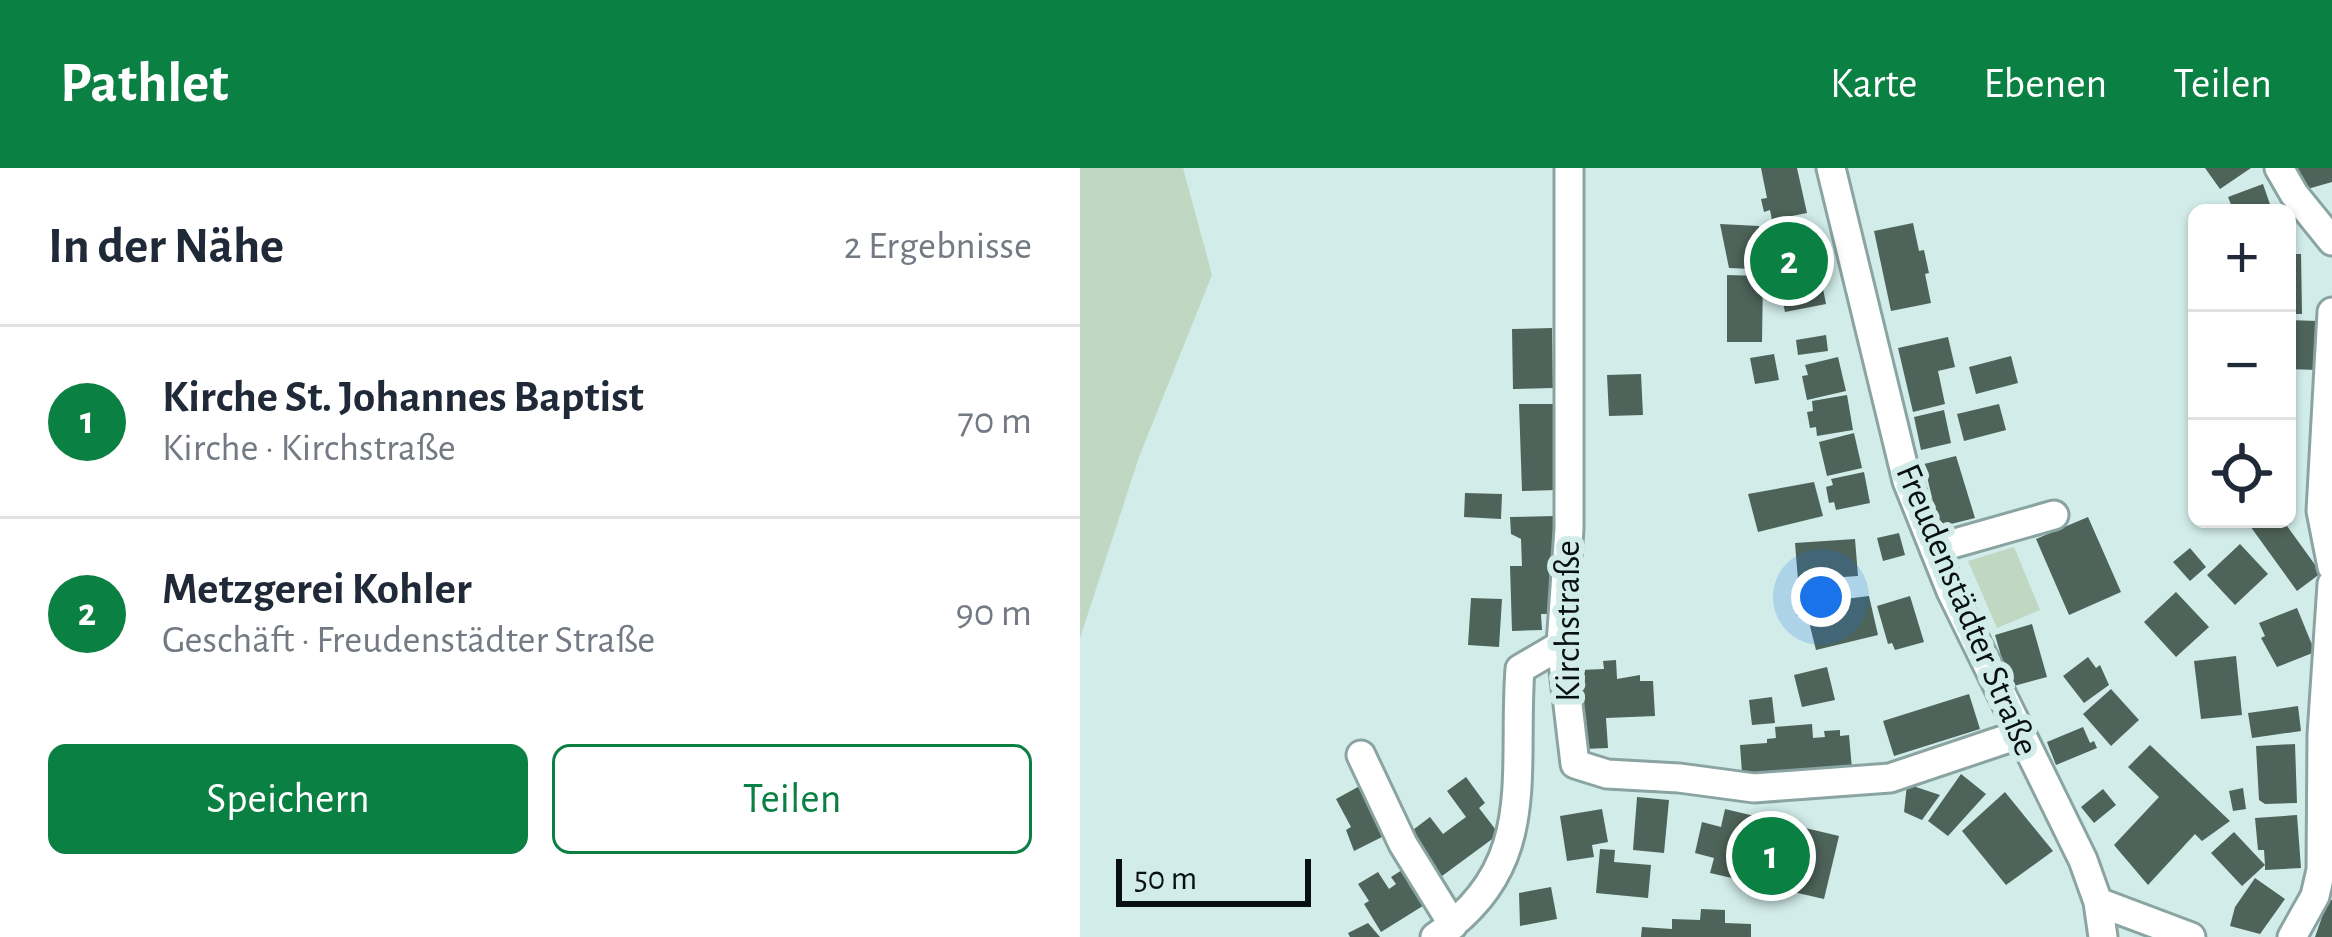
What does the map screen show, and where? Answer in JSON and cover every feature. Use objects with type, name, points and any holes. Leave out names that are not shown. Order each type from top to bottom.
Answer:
[{"type":"street","name":"Kirchstraße","points":[[1569,168],[1569,529],[1561,645],[1575,764],[1607,774],[1754,788],[1890,778],[2018,735]]},
{"type":"street","name":"Freudenstädter Straße","points":[[1832,168],[1906,481],[2018,735],[2083,860],[2098,902],[2103,937]]},
{"type":"street","points":[[2279,168],[2332,241]]},
{"type":"street","points":[[2332,312],[2321,512],[2332,567]]},
{"type":"street","points":[[1934,549],[2054,515]]},
{"type":"street","points":[[2292,937],[2314,896],[2321,871],[2322,735],[2332,584]]},
{"type":"street","points":[[1361,755],[1444,931],[1476,904],[1502,863],[1521,764],[1520,669],[1561,645]]},
{"type":"street","points":[[2079,937],[2098,902],[2191,937]]},
{"type":"green space","points":[[1080,168],[1183,168],[1212,275],[1139,457],[1080,638]]},
{"type":"green space","points":[[2014,547],[2040,610],[1997,628],[1968,561]]},
{"type":"building","points":[[1761,168],[1797,168],[1807,213],[1772,220],[1761,199],[1767,198]]},
{"type":"building","points":[[2205,168],[2251,168],[2220,189]]},
{"type":"building","points":[[2298,168],[2332,168],[2332,182],[2304,190]]},
{"type":"building","points":[[2263,184],[2270,204],[2231,204],[2228,197]]},
{"type":"building","points":[[1913,223],[1919,251],[1924,250],[1931,303],[1891,311],[1874,231]]},
{"type":"building","points":[[1720,224],[1759,226],[1762,242],[1812,232],[1826,304],[1785,312],[1767,253],[1750,255],[1753,269],[1729,268]]},
{"type":"building","points":[[2296,254],[2301,254],[2302,314],[2296,314]]},
{"type":"building","points":[[1727,275],[1763,276],[1762,342],[1727,342]]},
{"type":"building","points":[[2296,320],[2318,321],[2317,370],[2296,369]]},
{"type":"building","points":[[1552,328],[1553,388],[1513,389],[1512,329]]},
{"type":"building","points":[[1826,335],[1828,351],[1798,355],[1796,340]]},
{"type":"building","points":[[1948,337],[1955,367],[1938,371],[1945,404],[1913,412],[1898,348]]},
{"type":"building","points":[[1774,354],[1779,380],[1755,384],[1750,358]]},
{"type":"building","points":[[2011,356],[2018,383],[1976,394],[1969,367]]},
{"type":"building","points":[[1838,357],[1846,391],[1807,400],[1802,376],[1808,375],[1805,365]]},
{"type":"building","points":[[1641,374],[1643,415],[1609,416],[1607,375]]},
{"type":"building","points":[[1847,395],[1853,430],[1817,436],[1807,412],[1813,411],[1812,401]]},
{"type":"building","points":[[1519,404],[1553,404],[1556,490],[1522,491]]},
{"type":"building","points":[[1999,404],[2006,430],[1964,441],[1957,414]]},
{"type":"building","points":[[1944,410],[1951,443],[1921,450],[1914,417]]},
{"type":"building","points":[[1854,433],[1862,468],[1827,476],[1819,442]]},
{"type":"building","points":[[1956,456],[1975,518],[1939,527],[1924,464]]},
{"type":"building","points":[[1864,472],[1870,503],[1836,510],[1834,502],[1829,503],[1826,487],[1833,485],[1831,479]]},
{"type":"building","points":[[1814,482],[1823,516],[1758,532],[1748,494]]},
{"type":"building","points":[[1465,493],[1502,494],[1501,519],[1464,517]]},
{"type":"building","points":[[1555,516],[1557,614],[1541,614],[1542,630],[1512,631],[1510,566],[1522,566],[1521,539],[1511,534],[1510,517]]},
{"type":"building","points":[[2088,517],[2121,592],[2069,615],[2036,539]]},
{"type":"building","points":[[2252,528],[2288,528],[2321,573],[2297,591]]},
{"type":"building","points":[[1899,533],[1905,555],[1883,561],[1877,538]]},
{"type":"building","points":[[1855,539],[1858,576],[1798,580],[1795,543]]},
{"type":"building","points":[[2240,544],[2268,574],[2235,605],[2207,575]]},
{"type":"building","points":[[2190,548],[2206,567],[2190,581],[2173,562]]},
{"type":"building","points":[[2176,592],[2209,627],[2176,657],[2144,622]]},
{"type":"building","points":[[1820,594],[1823,608],[1830,607],[1829,601],[1869,596],[1878,635],[1816,650],[1807,614],[1797,616],[1793,601]]},
{"type":"building","points":[[1910,596],[1924,642],[1895,650],[1888,644],[1877,606]]},
{"type":"building","points":[[1471,598],[1502,599],[1499,647],[1468,645]]},
{"type":"building","points":[[2297,608],[2315,652],[2277,667],[2261,638],[2265,636],[2259,623]]},
{"type":"building","points":[[2032,624],[2047,677],[2010,687],[1995,635]]},
{"type":"building","points":[[2236,656],[2242,715],[2201,719],[2194,661]]},
{"type":"building","points":[[2088,657],[2096,668],[2100,665],[2109,685],[2084,703],[2063,676]]},
{"type":"building","points":[[1616,660],[1617,679],[1640,675],[1640,681],[1653,681],[1655,716],[1606,718],[1608,748],[1584,749],[1580,670],[1604,669],[1603,661]]},
{"type":"building","points":[[1827,667],[1835,700],[1802,707],[1794,675]]},
{"type":"building","points":[[2111,689],[2139,720],[2111,746],[2083,714]]},
{"type":"building","points":[[1969,694],[1980,729],[1894,756],[1883,721]]},
{"type":"building","points":[[1772,697],[1775,723],[1752,725],[1749,700]]},
{"type":"building","points":[[2298,706],[2301,731],[2252,738],[2248,713]]},
{"type":"building","points":[[1812,724],[1813,738],[1825,737],[1824,731],[1849,735],[1852,769],[1742,773],[1740,745],[1767,743],[1776,738],[1775,727]]},
{"type":"building","points":[[2083,727],[2097,748],[2056,765],[2047,742]]},
{"type":"building","points":[[2295,744],[2297,803],[2265,804],[2259,800],[2256,746]]},
{"type":"building","points":[[2150,745],[2230,821],[2202,841],[2195,834],[2148,885],[2114,845],[2159,797],[2128,767]]},
{"type":"building","points":[[1961,774],[1986,794],[1948,836],[1928,821]]},
{"type":"building","points":[[1466,777],[1485,803],[1479,808],[1499,834],[1442,876],[1409,833],[1430,817],[1443,834],[1466,817],[1447,791]]},
{"type":"building","points":[[1367,782],[1392,832],[1354,851],[1346,830],[1351,827],[1336,799]]},
{"type":"building","points":[[1907,784],[1940,795],[1922,820],[1904,812]]},
{"type":"building","points":[[2243,788],[2246,809],[2233,811],[2229,791]]},
{"type":"building","points":[[2103,789],[2116,805],[2094,823],[2081,807]]},
{"type":"building","points":[[2005,792],[2053,851],[2006,885],[1962,831]]},
{"type":"building","points":[[1637,797],[1669,800],[1664,853],[1633,850]]},
{"type":"building","points":[[1602,809],[1608,842],[1592,845],[1594,857],[1567,861],[1560,816]]},
{"type":"building","points":[[1725,809],[1839,836],[1824,899],[1710,873],[1714,858],[1695,853],[1702,822],[1721,827]]},
{"type":"building","points":[[2297,815],[2301,868],[2265,870],[2264,850],[2258,850],[2255,818]]},
{"type":"building","points":[[2234,832],[2265,865],[2242,886],[2211,853]]},
{"type":"building","points":[[1600,849],[1615,850],[1614,862],[1651,865],[1648,898],[1596,893]]},
{"type":"building","points":[[1402,870],[1406,876],[1416,870],[1434,899],[1381,932],[1358,884],[1378,872],[1389,889],[1396,884],[1391,877]]},
{"type":"building","points":[[2255,878],[2285,899],[2260,934],[2230,926],[2235,907]]},
{"type":"building","points":[[1551,887],[1557,919],[1520,926],[1519,893]]},
{"type":"building","points":[[2328,900],[2332,900],[2332,937],[2315,937]]},
{"type":"building","points":[[1701,909],[1725,910],[1725,923],[1751,924],[1751,937],[1641,937],[1642,927],[1672,929],[1672,919],[1700,920]]},
{"type":"building","points":[[1368,923],[1380,937],[1350,937],[1348,933]]},
{"type":"place","name":"Metzgerei Kohler","points":[[1789,261]]},
{"type":"place","name":"Kirche St. Johannes Baptist","points":[[1771,856]]}]
